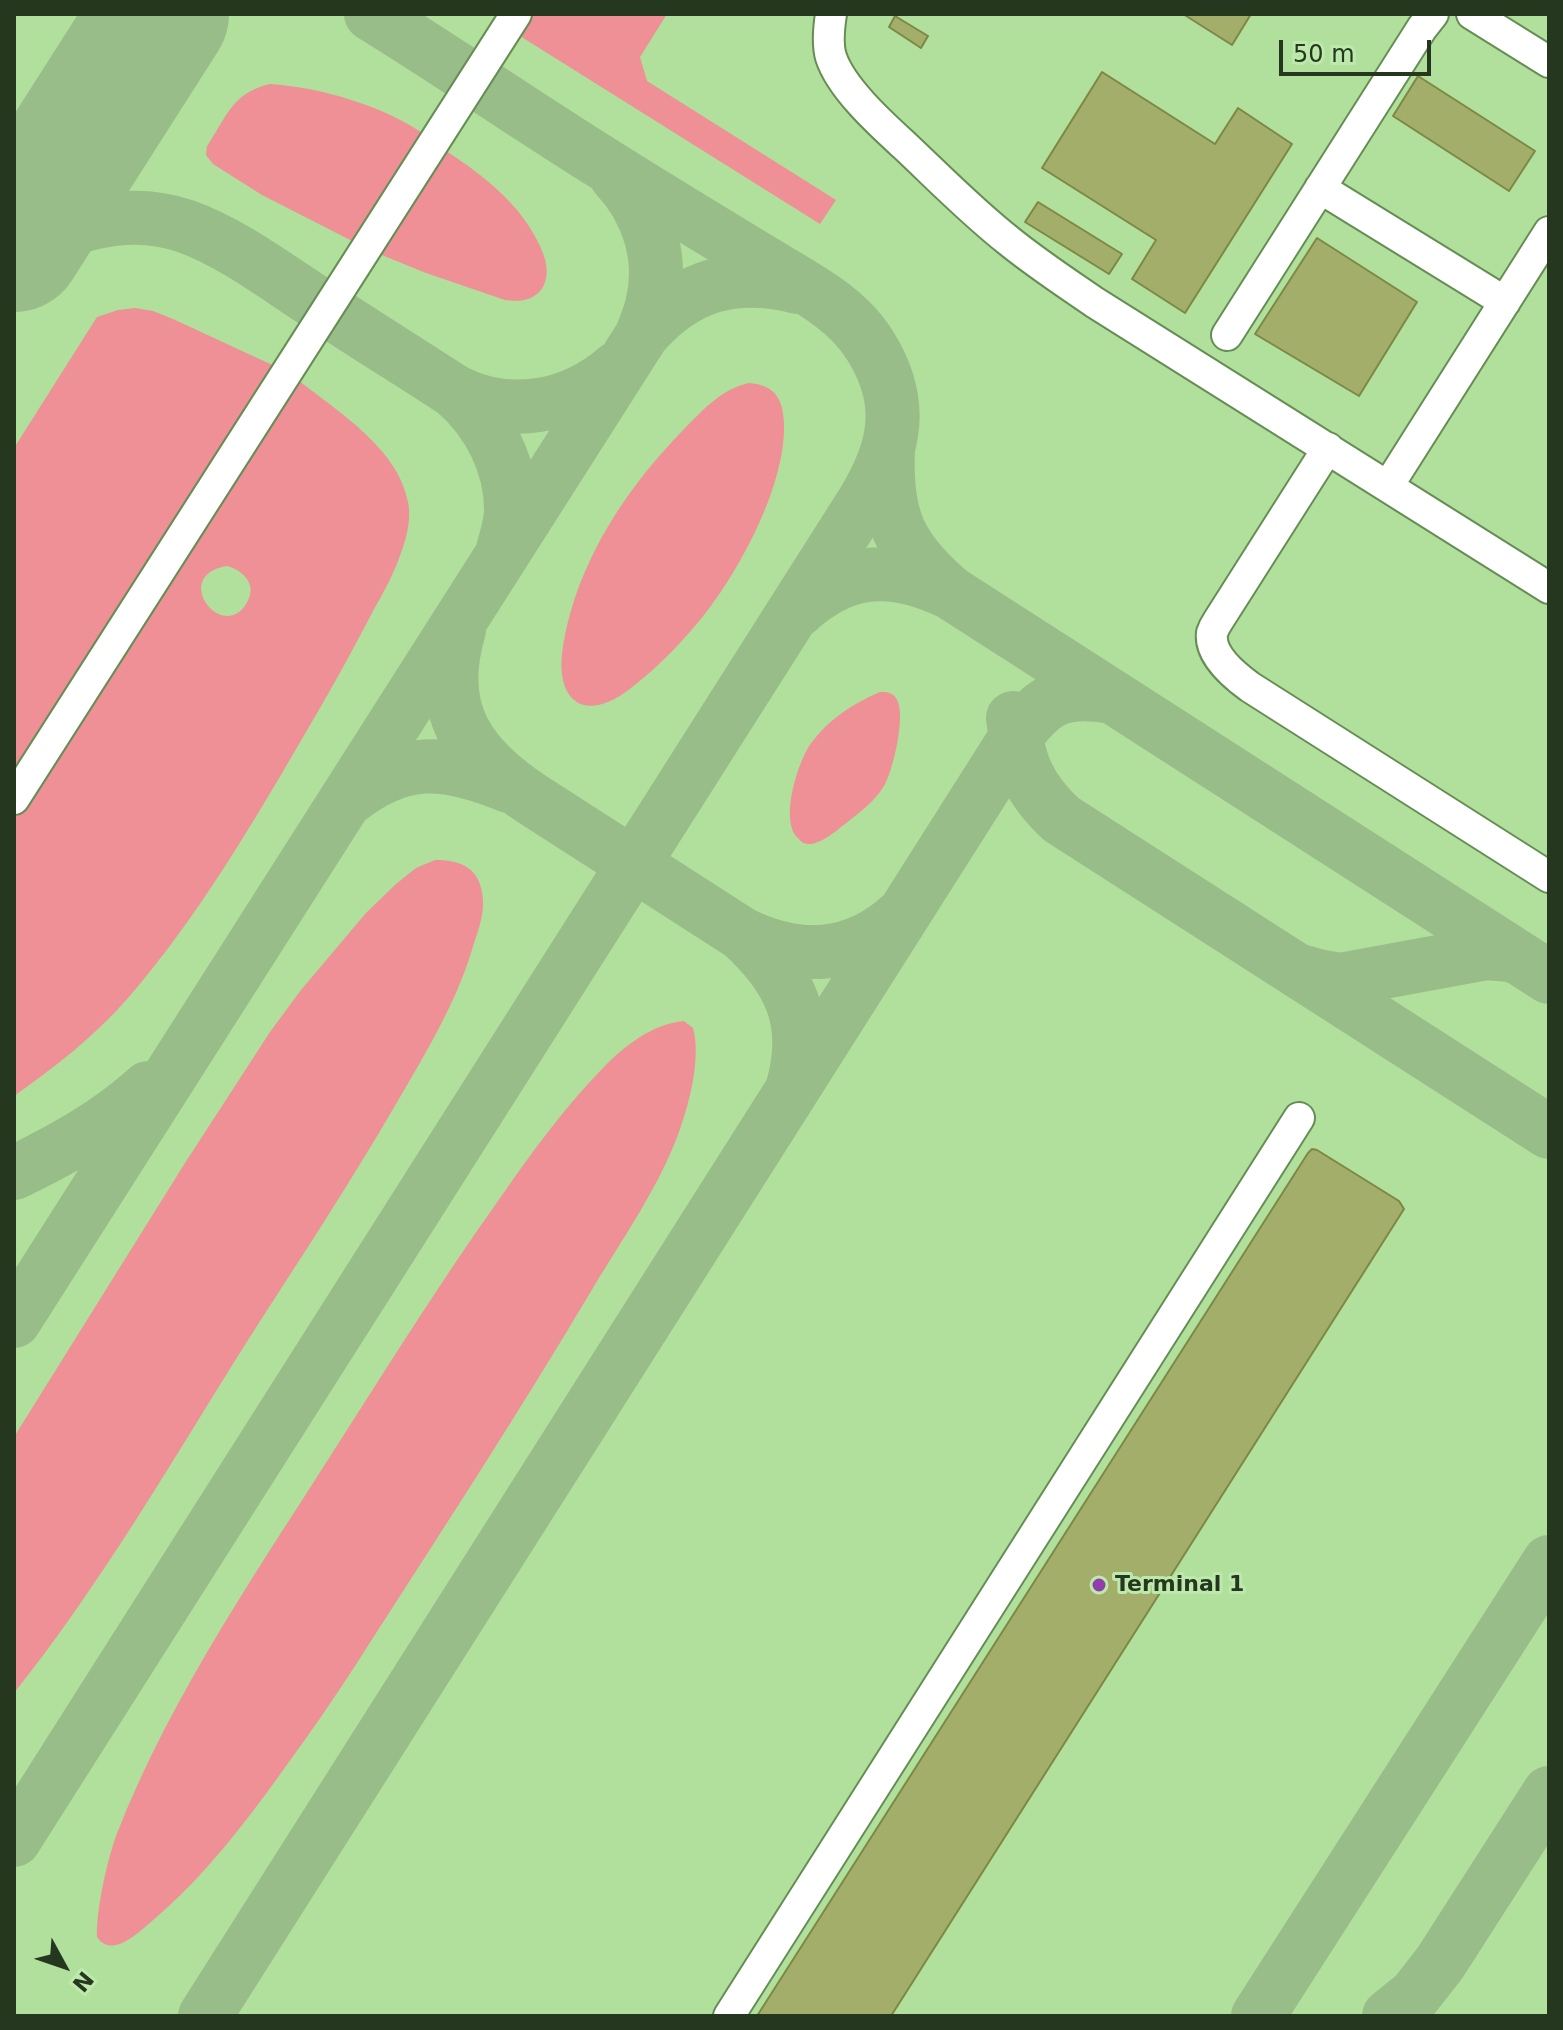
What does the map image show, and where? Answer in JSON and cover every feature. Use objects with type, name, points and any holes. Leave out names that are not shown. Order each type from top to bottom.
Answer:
[{"type":"lane","points":[[14,799],[516,14]]},
{"type":"lane","points":[[831,14],[831,56],[855,95],[885,127],[1007,240],[1094,302],[1549,588]]},
{"type":"lane","points":[[1227,335],[1433,14]]},
{"type":"lane","points":[[1472,14],[1549,62]]},
{"type":"lane","points":[[1320,188],[1505,302]]},
{"type":"lane","points":[[1388,486],[1549,232]]},
{"type":"lane","points":[[1328,448],[1212,631],[1216,650],[1229,668],[1250,687],[1549,877]]},
{"type":"lane","points":[[729,2016],[1299,1118]]},
{"type":"shaded area","points":[[14,14],[1549,14],[1549,2016],[14,2016]]},
{"type":"shaded area","points":[[524,14],[667,14],[640,57],[647,81],[836,200],[820,224],[512,31]]},
{"type":"shaded area","points":[[270,84],[310,89],[353,100],[393,116],[428,137],[360,245],[262,195],[213,164],[206,155],[207,146],[232,107],[247,93]]},
{"type":"shaded area","points":[[440,147],[497,189],[532,230],[547,271],[543,287],[531,298],[505,300],[372,251]]},
{"type":"shaded area","points":[[135,308],[173,319],[281,369],[14,785],[14,448],[97,317]]},
{"type":"shaded area","points":[[293,376],[362,431],[392,464],[402,482],[409,509],[401,554],[323,703],[245,835],[178,935],[128,998],[102,1025],[14,1096],[14,813]],"holes":[[[227,566],[248,580],[251,591],[246,604],[236,614],[225,616],[206,603],[202,592],[203,581],[210,572]]]},
{"type":"shaded area","points":[[749,383],[765,387],[776,395],[782,407],[784,423],[778,470],[750,543],[711,606],[653,670],[614,699],[599,705],[576,702],[563,681],[563,646],[580,584],[608,527],[644,475],[686,427],[722,395]]},
{"type":"shaded area","points":[[880,692],[894,696],[900,716],[895,755],[884,786],[876,797],[833,834],[818,842],[804,843],[793,830],[790,818],[790,805],[801,762],[812,742],[834,719]]},
{"type":"shaded area","points":[[435,860],[454,862],[469,868],[479,881],[483,900],[477,934],[447,1012],[360,1164],[136,1520],[77,1608],[14,1693],[14,1437],[270,1032],[366,913],[416,868]]},
{"type":"shaded area","points":[[684,1021],[693,1028],[695,1065],[687,1105],[672,1150],[641,1210],[505,1431],[338,1691],[240,1828],[190,1886],[140,1932],[117,1945],[103,1943],[97,1937],[98,1914],[116,1836],[191,1679],[251,1580],[439,1287],[547,1133],[620,1052],[650,1031]]},
{"type":"building","points":[[1183,14],[1251,14],[1232,45]]},
{"type":"building","points":[[895,16],[928,36],[921,48],[889,27]]},
{"type":"building","points":[[1102,72],[1215,144],[1238,108],[1292,144],[1185,313],[1132,279],[1156,240],[1042,168]]},
{"type":"building","points":[[1418,76],[1535,151],[1509,191],[1393,116]]},
{"type":"building","points":[[1038,202],[1122,254],[1109,274],[1025,222]]},
{"type":"building","points":[[1317,238],[1417,302],[1359,396],[1255,334]]},
{"type":"building","name":"Terminal 1","points":[[1312,1149],[1399,1201],[1404,1209],[891,2016],[757,2016],[1308,1153]]},
{"type":"taxiway","points":[[133,55],[165,24],[183,14]]},
{"type":"taxiway","points":[[14,1840],[864,501],[889,443],[892,406],[882,367],[861,332],[834,307],[371,14]]},
{"type":"taxiway","points":[[616,176],[645,219],[654,252],[655,287],[642,335]]},
{"type":"taxiway","points":[[14,262],[32,249],[73,229],[117,219],[163,220],[185,226],[234,249],[454,391],[467,403],[488,430],[507,478],[511,513],[503,550]]},
{"type":"taxiway","points":[[14,1321],[642,335],[676,304],[712,286],[753,281],[798,287]]},
{"type":"taxiway","points":[[454,391],[496,405],[539,405],[580,392],[617,368]]},
{"type":"taxiway","points":[[888,450],[889,494],[899,530],[919,562],[951,593],[1549,977]]},
{"type":"taxiway","points":[[797,611],[834,585],[871,575],[909,578],[951,593]]},
{"type":"taxiway","points":[[459,630],[451,684],[463,729],[491,767],[535,801],[742,934],[763,943],[804,952],[824,952],[864,941],[901,916]]},
{"type":"taxiway","points":[[205,2016],[1016,737],[1036,713],[1056,699],[1081,694],[1112,697]]},
{"type":"taxiway","points":[[1013,718],[1026,773],[1040,796],[1061,819],[1549,1132]]},
{"type":"taxiway","points":[[346,801],[386,776],[425,766],[465,771],[509,786]]},
{"type":"taxiway","points":[[742,934],[773,967],[792,1002],[799,1041],[793,1086]]},
{"type":"taxiway","points":[[1300,971],[1340,980],[1487,953],[1521,959]]},
{"type":"taxiway","points":[[14,1173],[84,1135],[117,1114],[148,1088]]},
{"type":"taxiway","points":[[1258,2016],[1549,1562]]},
{"type":"taxiway","points":[[1389,2016],[1415,1995],[1440,1963],[1549,1793]]},
{"type":"runway","points":[[14,243],[160,14]]},
{"type":"place","name":"Terminal 1","points":[[1099,1585]]}]
